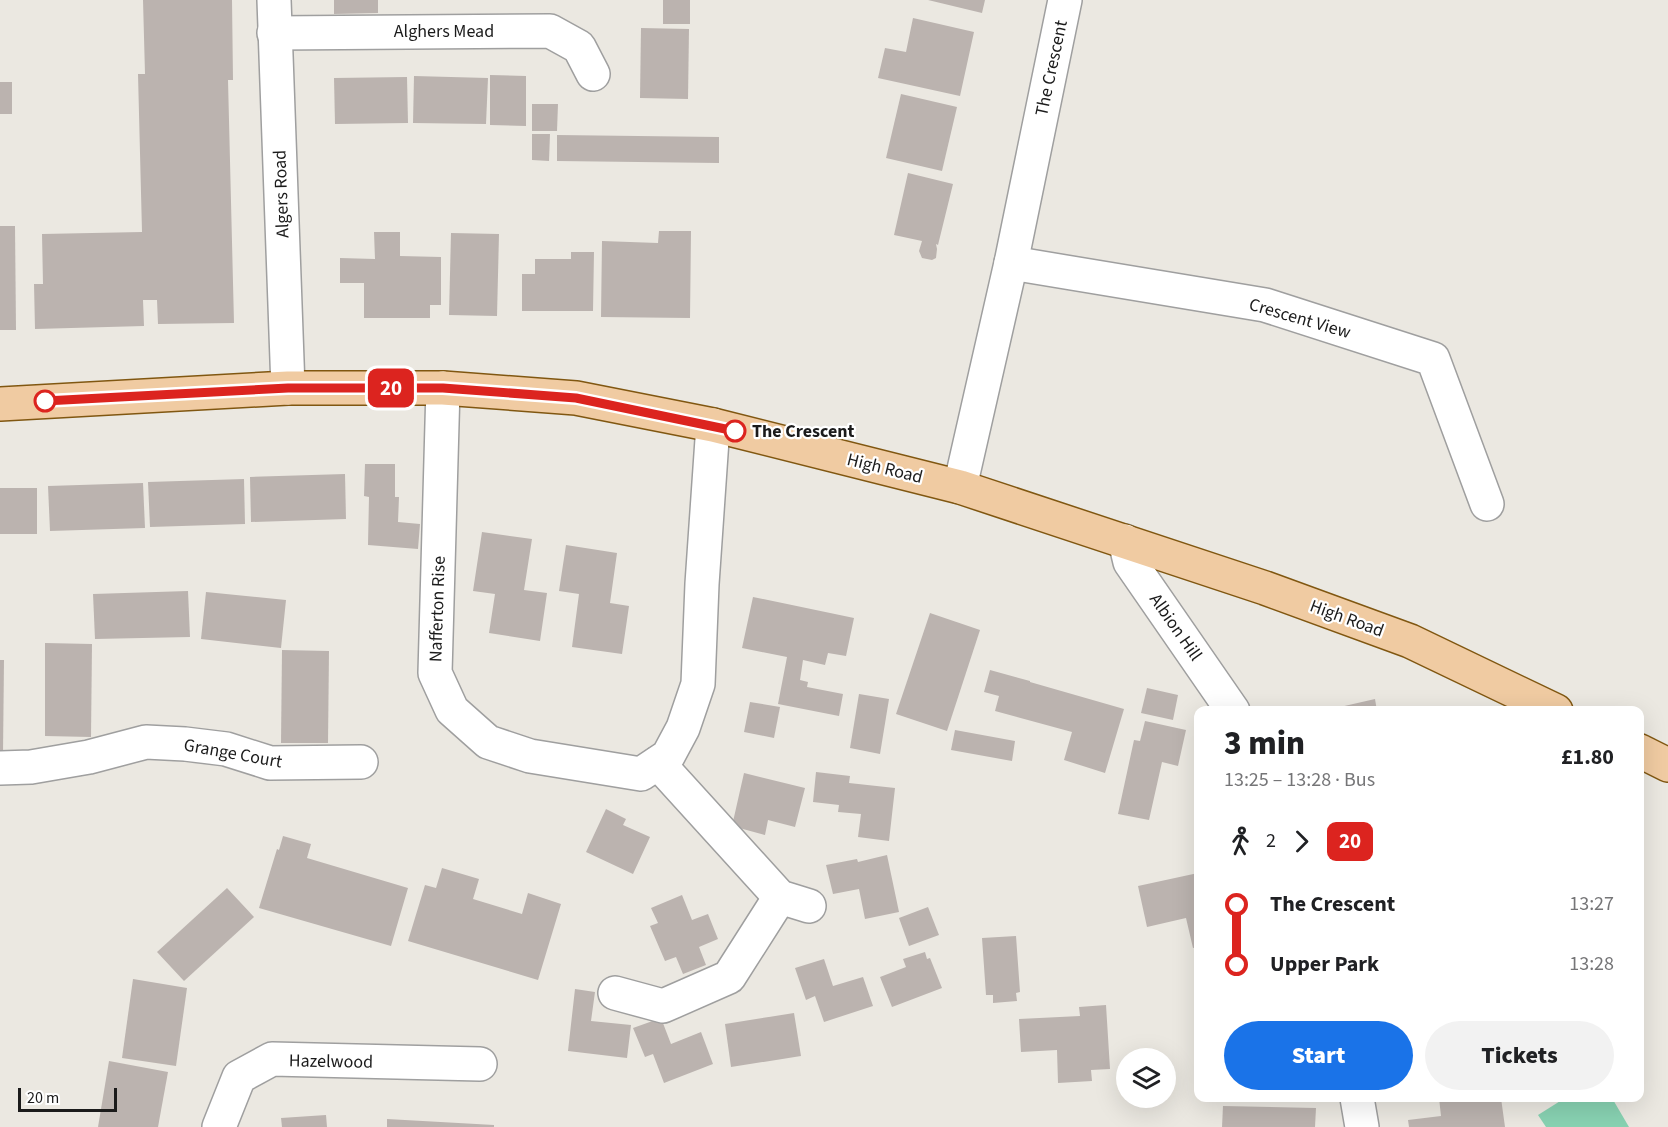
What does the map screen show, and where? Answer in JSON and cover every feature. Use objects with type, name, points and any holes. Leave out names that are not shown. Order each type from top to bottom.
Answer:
[{"type":"main road","name":"High Road","points":[[0,404],[288,388],[443,388],[576,398],[712,425],[960,487],[1265,588],[1410,641],[1546,706]]},
{"type":"main road","points":[[1644,753],[1668,765]]},
{"type":"street","name":"Algers Road","points":[[274,0],[288,388]]},
{"type":"street","name":"The Crescent","points":[[960,487],[1011,263],[1065,0]]},
{"type":"street","name":"Alghers Mead","points":[[274,33],[550,31],[579,47],[593,74]]},
{"type":"street","name":"Crescent View","points":[[1011,263],[1265,305],[1433,358],[1487,504]]},
{"type":"street","name":"Nafferton Rise","points":[[443,388],[435,673],[452,710],[489,742],[530,756],[641,774],[658,763]]},
{"type":"street","points":[[615,993],[663,1006],[729,977],[795,901],[658,763],[668,756],[684,728],[698,684],[712,425]]},
{"type":"street","name":"Albion Hill","points":[[1125,541],[1131,562],[1230,706]]},
{"type":"street","name":"Grange Court","points":[[0,768],[31,767],[88,757],[146,742],[226,749],[270,763],[361,762]]},
{"type":"street","name":"Hazelwood","points":[[219,1127],[239,1077],[272,1059],[480,1064]]},
{"type":"street","points":[[1358,1102],[1362,1127]]},
{"type":"green space","points":[[1559,1102],[1614,1102],[1629,1127],[1546,1127],[1538,1115]]},
{"type":"building","points":[[143,0],[232,0],[233,80],[228,80],[234,323],[158,324],[157,300],[143,300],[144,326],[35,329],[34,284],[43,284],[42,234],[142,232],[138,74],[145,74]]},
{"type":"building","points":[[334,0],[378,0],[378,13],[334,14]]},
{"type":"building","points":[[663,0],[690,0],[690,24],[663,24]]},
{"type":"building","points":[[928,0],[985,0],[982,13]]},
{"type":"building","points":[[913,18],[974,32],[960,96],[878,78],[885,48],[906,52]]},
{"type":"building","points":[[641,28],[689,29],[688,99],[640,98]]},
{"type":"building","points":[[490,75],[526,76],[526,126],[490,125]]},
{"type":"building","points":[[414,76],[488,78],[486,124],[413,123]]},
{"type":"building","points":[[407,77],[408,123],[335,124],[334,78]]},
{"type":"building","points":[[0,82],[12,82],[12,114],[0,114]]},
{"type":"building","points":[[901,94],[957,107],[942,171],[886,158]]},
{"type":"building","points":[[532,104],[558,104],[557,131],[532,131]]},
{"type":"building","points":[[532,134],[550,134],[549,161],[532,160]]},
{"type":"building","points":[[557,135],[719,137],[719,163],[557,161]]},
{"type":"building","points":[[908,173],[953,184],[938,245],[936,244],[936,258],[932,260],[922,258],[919,251],[922,241],[894,235]]},
{"type":"building","points":[[0,226],[15,226],[16,330],[0,330]]},
{"type":"building","points":[[659,231],[691,231],[690,318],[601,317],[602,241],[658,243]]},
{"type":"building","points":[[374,232],[400,232],[400,256],[441,257],[441,305],[430,305],[430,318],[364,318],[364,283],[340,283],[340,258],[375,259]]},
{"type":"building","points":[[451,233],[499,234],[497,316],[449,315]]},
{"type":"building","points":[[571,252],[594,252],[593,311],[522,311],[522,274],[535,274],[535,259],[571,259]]},
{"type":"building","points":[[365,464],[395,464],[395,497],[399,497],[398,522],[420,524],[418,549],[368,545],[369,497],[364,496]]},
{"type":"building","points":[[345,474],[346,519],[251,522],[250,477]]},
{"type":"building","points":[[244,479],[245,524],[150,527],[148,482]]},
{"type":"building","points":[[143,483],[145,528],[50,531],[48,486]]},
{"type":"building","points":[[0,488],[37,488],[37,534],[0,534]]},
{"type":"building","points":[[482,532],[532,539],[524,590],[547,593],[540,641],[489,633],[495,594],[473,591]]},
{"type":"building","points":[[566,545],[617,553],[610,603],[629,606],[622,654],[572,647],[579,594],[559,591]]},
{"type":"building","points":[[188,591],[190,637],[95,639],[93,594]]},
{"type":"building","points":[[206,592],[286,600],[281,648],[201,639]]},
{"type":"building","points":[[753,597],[854,618],[846,656],[828,653],[825,665],[803,660],[800,680],[808,682],[807,687],[843,694],[839,716],[778,704],[787,657],[742,648]]},
{"type":"building","points":[[930,613],[980,630],[947,731],[896,714]]},
{"type":"building","points":[[45,643],[92,644],[91,737],[45,736]]},
{"type":"building","points":[[282,650],[329,651],[328,743],[281,743]]},
{"type":"building","points":[[0,660],[4,660],[3,753],[0,752]]},
{"type":"building","points":[[990,670],[1124,709],[1105,773],[1064,760],[1072,732],[995,711],[999,696],[984,692]]},
{"type":"building","points":[[1147,688],[1178,695],[1173,720],[1141,713]]},
{"type":"building","points":[[859,694],[889,699],[880,754],[850,748]]},
{"type":"building","points":[[1375,699],[1376,706],[1344,706]]},
{"type":"building","points":[[750,702],[780,707],[774,738],[744,732]]},
{"type":"building","points":[[1145,721],[1186,730],[1178,766],[1162,762],[1149,820],[1118,814],[1134,740],[1140,741]]},
{"type":"building","points":[[955,730],[1015,741],[1012,761],[951,750]]},
{"type":"building","points":[[816,772],[850,776],[849,783],[895,788],[889,841],[858,837],[861,814],[838,812],[839,805],[813,802]]},
{"type":"building","points":[[744,773],[805,788],[795,827],[768,820],[765,835],[732,826]]},
{"type":"building","points":[[606,809],[626,819],[623,825],[650,837],[633,874],[586,852]]},
{"type":"building","points":[[283,836],[311,844],[307,858],[408,888],[391,946],[259,908]]},
{"type":"building","points":[[887,855],[899,912],[865,919],[859,889],[833,894],[826,865],[857,859],[858,862]]},
{"type":"building","points":[[442,868],[479,879],[473,899],[522,914],[528,893],[561,904],[538,980],[408,941],[425,885],[436,888]]},
{"type":"building","points":[[1194,874],[1194,948],[1186,918],[1147,927],[1138,886]]},
{"type":"building","points":[[227,888],[254,917],[184,981],[157,952]]},
{"type":"building","points":[[682,895],[692,920],[708,914],[718,939],[699,947],[706,965],[683,974],[676,957],[665,961],[650,926],[658,923],[651,908]]},
{"type":"building","points":[[928,907],[939,935],[909,946],[899,918]]},
{"type":"building","points":[[1016,936],[1020,992],[1016,993],[1017,1001],[993,1003],[993,995],[986,995],[982,938]]},
{"type":"building","points":[[925,952],[927,959],[930,958],[942,988],[892,1007],[880,977],[906,967],[903,959]]},
{"type":"building","points":[[824,959],[833,986],[863,977],[873,1006],[824,1022],[815,996],[806,1000],[795,968]]},
{"type":"building","points":[[133,979],[187,988],[176,1066],[122,1058]]},
{"type":"building","points":[[575,989],[595,992],[591,1021],[631,1025],[627,1058],[568,1051]]},
{"type":"building","points":[[1106,1005],[1110,1069],[1091,1070],[1092,1081],[1058,1083],[1057,1050],[1021,1052],[1019,1019],[1080,1016],[1079,1007]]},
{"type":"building","points":[[794,1013],[801,1056],[731,1067],[725,1024]]},
{"type":"building","points":[[661,1018],[671,1044],[701,1032],[713,1064],[664,1083],[653,1054],[645,1057],[633,1028]]},
{"type":"building","points":[[109,1061],[168,1072],[158,1127],[98,1127]]},
{"type":"building","points":[[1439,1102],[1502,1102],[1505,1127],[1409,1127],[1408,1120],[1441,1116]]},
{"type":"building","points":[[1223,1106],[1316,1108],[1315,1127],[1222,1127]]},
{"type":"building","points":[[326,1115],[327,1127],[282,1127],[281,1118]]},
{"type":"building","points":[[387,1119],[494,1125],[494,1127],[387,1127]]},
{"type":"bus line","name":"20","points":[[45,401],[224,390],[443,388],[576,398],[735,431]]},
{"type":"place","name":"The Crescent","points":[[735,431]]}]
